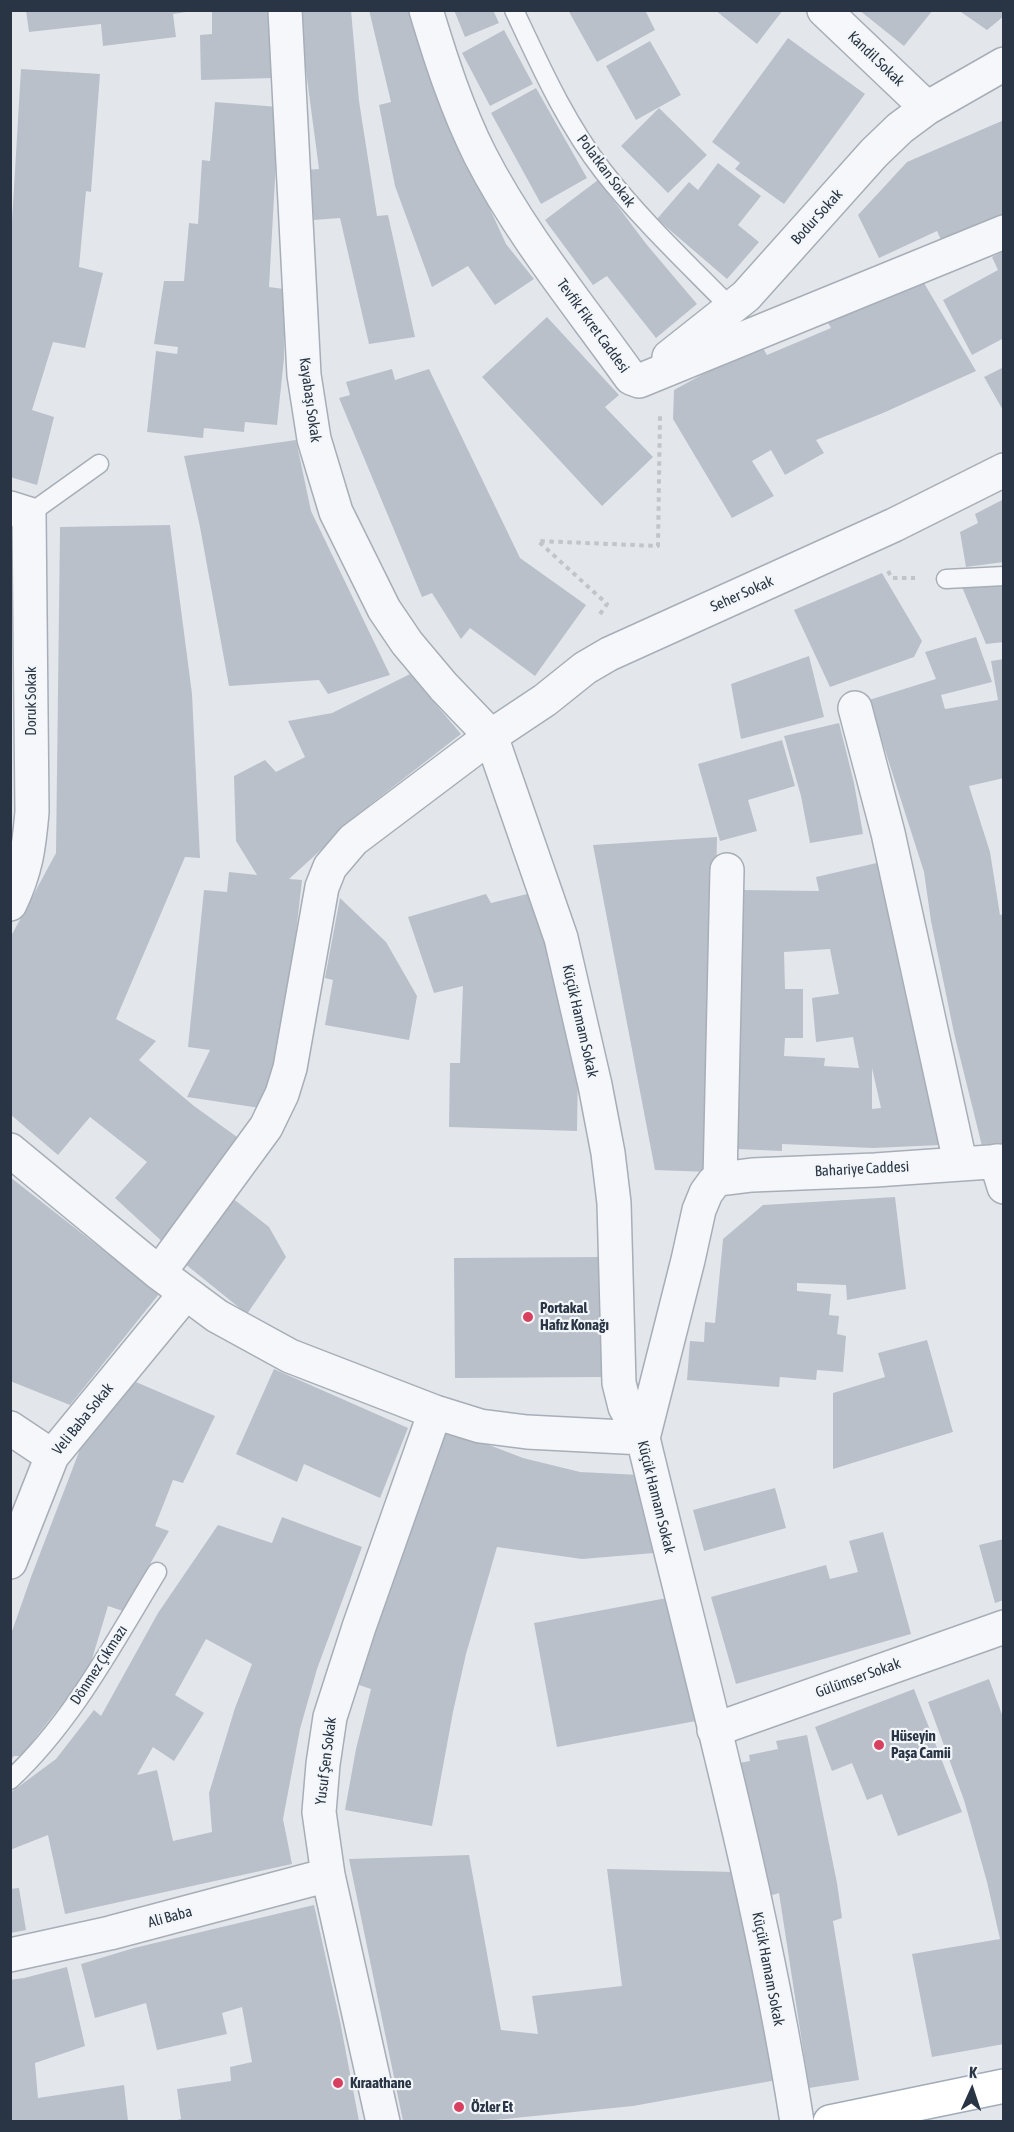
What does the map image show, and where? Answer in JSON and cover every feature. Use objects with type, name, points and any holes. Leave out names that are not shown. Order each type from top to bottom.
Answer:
[{"type":"main road","points":[[830,2121],[1004,2086]]},
{"type":"street","name":"Kayabaşı Sokak","points":[[285,10],[304,375],[314,439],[336,512],[384,609],[407,643],[444,687],[491,736]]},
{"type":"street","name":"Tevfik Fikret Caddesi","points":[[426,10],[455,100],[481,157],[524,231],[631,378],[650,377]]},
{"type":"street","name":"Kandil Sokak","points":[[825,10],[927,108]]},
{"type":"street","name":"Bodur Sokak","points":[[650,377],[746,296],[874,153],[900,128],[927,108],[1004,64]]},
{"type":"street","points":[[650,377],[1004,232]]},
{"type":"street","name":"Seher Sokak","points":[[159,1273],[266,1127],[282,1094],[290,1068],[322,887],[330,867],[353,840],[491,736],[544,700],[585,668],[609,654],[894,525],[1004,470]]},
{"type":"street","name":"Doruk Sokak","points":[[10,904],[27,860],[32,812],[20,511]]},
{"type":"street","points":[[855,708],[888,833],[960,1162]]},
{"type":"street","name":"Küçük Hamam Sokak","points":[[491,736],[561,938],[595,1085],[608,1154],[614,1203],[619,1383],[625,1407],[643,1438],[714,1730],[759,1923],[797,2121]]},
{"type":"street","points":[[10,1150],[159,1273],[217,1316],[290,1356],[435,1412],[480,1426],[527,1432],[643,1438],[702,1201],[710,1186],[720,1179],[727,870]]},
{"type":"street","name":"Bahariye Caddesi","points":[[720,1179],[752,1175],[875,1170],[960,1162],[1001,1170]]},
{"type":"street","name":"Veli Baba Sokak","points":[[10,1562],[52,1456],[186,1293]]},
{"type":"street","name":"Yusuf Şen Sokak","points":[[383,2121],[328,1875],[319,1812],[330,1717],[435,1412]]},
{"type":"street","points":[[10,1428],[52,1456]]},
{"type":"street","name":"Gülümser Sokak","points":[[714,1730],[1004,1628]]},
{"type":"street","name":"Ali Baba","points":[[10,1955],[110,1933],[328,1875]]},
{"type":"lane","name":"Polatkan Sokak","points":[[514,10],[566,115],[602,169],[643,220],[731,308]]},
{"type":"lane","points":[[20,511],[99,464]]},
{"type":"lane","points":[[946,579],[1004,576]]},
{"type":"lane","name":"Dönmez Çıkmazı","points":[[10,1780],[24,1767],[83,1695],[157,1572]]},
{"type":"path","points":[[594,623],[607,604],[538,541],[658,546],[650,377]]},
{"type":"building","points":[[26,10],[186,10],[186,12],[173,14],[176,37],[103,46],[101,24],[29,32]]},
{"type":"building","points":[[212,10],[272,10],[274,78],[201,80],[200,35],[212,34]]},
{"type":"building","points":[[298,10],[351,10],[359,101],[377,216],[388,215],[415,337],[369,344],[340,218],[314,220],[306,170],[319,169]]},
{"type":"building","points":[[369,10],[415,10],[464,152],[506,244],[534,279],[495,305],[468,266],[432,287],[395,186],[379,105],[391,102]]},
{"type":"building","points":[[454,10],[493,10],[499,23],[465,37]]},
{"type":"building","points":[[568,10],[645,10],[655,30],[597,62]]},
{"type":"building","points":[[715,10],[783,10],[757,44]]},
{"type":"building","points":[[859,10],[933,10],[904,46]]},
{"type":"building","points":[[958,10],[1004,10],[1004,16],[987,30]]},
{"type":"building","points":[[504,30],[533,84],[490,106],[462,53]]},
{"type":"building","points":[[788,38],[865,94],[784,204],[735,169],[740,163],[712,142]]},
{"type":"building","points":[[650,41],[681,95],[636,120],[606,66]]},
{"type":"building","points":[[21,69],[100,74],[91,192],[86,191],[79,267],[103,273],[85,348],[53,342],[32,410],[54,417],[37,485],[10,477],[10,255]]},
{"type":"building","points":[[536,88],[587,178],[541,204],[491,113]]},
{"type":"building","points":[[215,102],[279,107],[269,287],[284,289],[284,358],[277,425],[245,422],[244,432],[204,428],[203,438],[147,432],[156,351],[177,354],[178,347],[154,344],[164,281],[184,281],[189,223],[198,224],[202,160],[210,161]]},
{"type":"building","points":[[659,108],[707,155],[668,193],[621,146]]},
{"type":"building","points":[[1004,120],[1004,214],[942,242],[937,231],[879,258],[858,215],[907,162]]},
{"type":"building","points":[[718,163],[761,196],[738,225],[759,242],[727,279],[657,219],[689,182],[698,190]]},
{"type":"building","points":[[598,180],[647,245],[697,304],[656,338],[607,276],[593,285],[545,220]]},
{"type":"building","points":[[1004,251],[1004,338],[972,355],[943,300],[998,270],[992,257]]},
{"type":"building","points":[[921,278],[976,371],[816,440],[824,453],[785,475],[771,450],[752,461],[774,496],[732,518],[673,419],[674,390],[760,343],[767,355],[831,328],[822,313]]},
{"type":"building","points":[[547,317],[619,395],[605,407],[653,457],[602,506],[482,377]]},
{"type":"building","points":[[1004,367],[1004,412],[984,377]]},
{"type":"building","points":[[392,369],[395,380],[429,369],[520,558],[586,605],[535,676],[470,628],[461,639],[432,593],[422,597],[339,398],[350,395],[346,382]]},
{"type":"building","points":[[296,440],[311,511],[390,675],[328,694],[319,680],[229,686],[200,527],[184,456]]},
{"type":"building","points":[[1004,499],[1004,562],[966,567],[960,532],[978,523],[975,514]]},
{"type":"building","points":[[170,525],[192,694],[200,858],[185,857],[116,1019],[156,1041],[139,1060],[194,1106],[244,1142],[167,1246],[115,1198],[147,1162],[90,1117],[58,1155],[10,1114],[10,938],[56,853],[60,527]]},
{"type":"building","points":[[882,573],[922,641],[914,657],[830,687],[794,610]]},
{"type":"building","points":[[1004,585],[1004,642],[986,644],[962,587]]},
{"type":"building","points":[[976,637],[992,682],[941,695],[945,709],[998,700],[991,661],[1004,659],[1004,713],[1002,713],[1004,778],[969,786],[990,852],[1000,915],[1004,914],[1004,1145],[982,1146],[954,1033],[931,921],[924,872],[869,700],[936,679],[925,652]]},
{"type":"building","points":[[809,656],[824,717],[741,739],[731,684]]},
{"type":"building","points":[[410,674],[461,734],[371,804],[289,879],[302,880],[282,1057],[260,1108],[187,1097],[210,1050],[188,1047],[204,890],[227,892],[229,872],[257,875],[236,841],[234,776],[265,760],[276,772],[305,757],[288,721],[332,713]]},
{"type":"building","points":[[839,723],[854,783],[863,834],[810,843],[801,796],[784,736]]},
{"type":"building","points":[[782,740],[795,786],[748,800],[757,831],[720,841],[698,764]]},
{"type":"building","points":[[717,837],[710,1172],[655,1170],[593,845]]},
{"type":"building","points":[[881,862],[940,1145],[873,1148],[782,1144],[782,1151],[737,1149],[742,890],[819,891],[816,877]],"holes":[[[830,949],[839,994],[812,998],[816,1042],[853,1037],[859,1068],[824,1066],[825,1058],[784,1056],[785,1038],[803,1038],[803,989],[785,989],[784,952]],[[872,1068],[881,1108],[872,1109]]]},
{"type":"building","points":[[531,893],[552,963],[578,1066],[577,1131],[449,1127],[450,1063],[460,1063],[463,986],[434,993],[408,917],[486,894],[491,903]]},
{"type":"building","points":[[340,898],[386,942],[417,996],[409,1040],[325,1025],[333,980],[325,978]]},
{"type":"building","points":[[10,1177],[159,1294],[70,1405],[10,1381]]},
{"type":"building","points":[[231,1197],[269,1227],[286,1257],[247,1314],[184,1263]]},
{"type":"building","points":[[895,1197],[906,1289],[847,1300],[846,1285],[797,1283],[797,1291],[831,1294],[829,1315],[839,1316],[837,1334],[846,1336],[843,1372],[817,1370],[816,1380],[780,1377],[779,1387],[687,1380],[690,1341],[704,1342],[705,1322],[715,1323],[723,1239],[763,1205]]},
{"type":"building","name":"Portakal Hafız Konağı","points":[[601,1257],[601,1377],[455,1378],[454,1258]]},
{"type":"building","points":[[927,1340],[953,1432],[833,1469],[833,1393],[885,1377],[878,1353]]},
{"type":"building","points":[[274,1369],[408,1428],[380,1498],[304,1464],[297,1482],[236,1454]]},
{"type":"building","points":[[136,1382],[215,1416],[183,1483],[173,1480],[155,1526],[169,1531],[123,1611],[108,1606],[86,1679],[80,1678],[32,1742],[26,1756],[14,1756],[10,1761],[10,1637],[82,1444]]},
{"type":"building","points":[[440,1426],[523,1458],[580,1472],[640,1475],[654,1553],[582,1559],[497,1547],[466,1654],[432,1826],[345,1810],[356,1749],[371,1689],[353,1683]]},
{"type":"building","points":[[775,1488],[786,1528],[704,1551],[693,1510]]},
{"type":"building","points":[[282,1517],[362,1547],[317,1669],[300,1729],[283,1819],[292,1864],[65,1914],[48,1835],[10,1850],[10,1793],[56,1759],[94,1710],[101,1716],[158,1613],[218,1525],[272,1543]],"holes":[[[206,1639],[252,1664],[235,1708],[209,1793],[212,1832],[173,1841],[157,1770],[137,1775],[153,1747],[174,1761],[204,1713],[175,1695]]]},
{"type":"building","points":[[883,1532],[911,1634],[736,1684],[711,1597],[826,1565],[830,1579],[858,1572],[849,1541]]},
{"type":"building","points":[[1004,1539],[1004,1600],[995,1603],[979,1545]]},
{"type":"building","points":[[672,1597],[696,1721],[557,1747],[534,1623]]},
{"type":"building","points":[[989,1679],[1004,1720],[1004,2044],[932,2057],[912,1954],[1000,1939],[964,1800],[928,1702]]},
{"type":"building","name":"Hüseyin Paşa Camii","points":[[914,1689],[962,1812],[898,1836],[882,1794],[867,1800],[852,1763],[832,1771],[815,1727]]},
{"type":"building","points":[[807,1735],[837,1883],[842,1918],[833,1921],[859,2080],[809,2088],[779,1893],[766,1897],[739,1763],[750,1761],[749,1755],[778,1749],[776,1741]]},
{"type":"building","points":[[469,1855],[501,2030],[538,2034],[532,1996],[622,1986],[607,1869],[737,1872],[777,2080],[633,2106],[485,2121],[403,2121],[349,1859]]},
{"type":"building","points":[[19,1888],[26,1930],[10,1933],[10,1889]]},
{"type":"building","points":[[314,1905],[359,2121],[173,2121],[181,2119],[177,2089],[231,2081],[230,2067],[252,2062],[242,2007],[222,2013],[227,2034],[157,2050],[146,2003],[95,2018],[81,1964],[134,1948]]},
{"type":"building","points":[[67,1967],[85,2046],[35,2063],[38,2098],[124,2085],[128,2121],[10,2121],[10,1980]]},
{"type":"place","name":"Portakal Hafız Konağı","points":[[528,1317]]},
{"type":"place","name":"Hüseyin Paşa Camii","points":[[879,1745]]},
{"type":"place","name":"Kıraathane","points":[[338,2083]]},
{"type":"place","name":"Özler Et","points":[[459,2107]]}]
